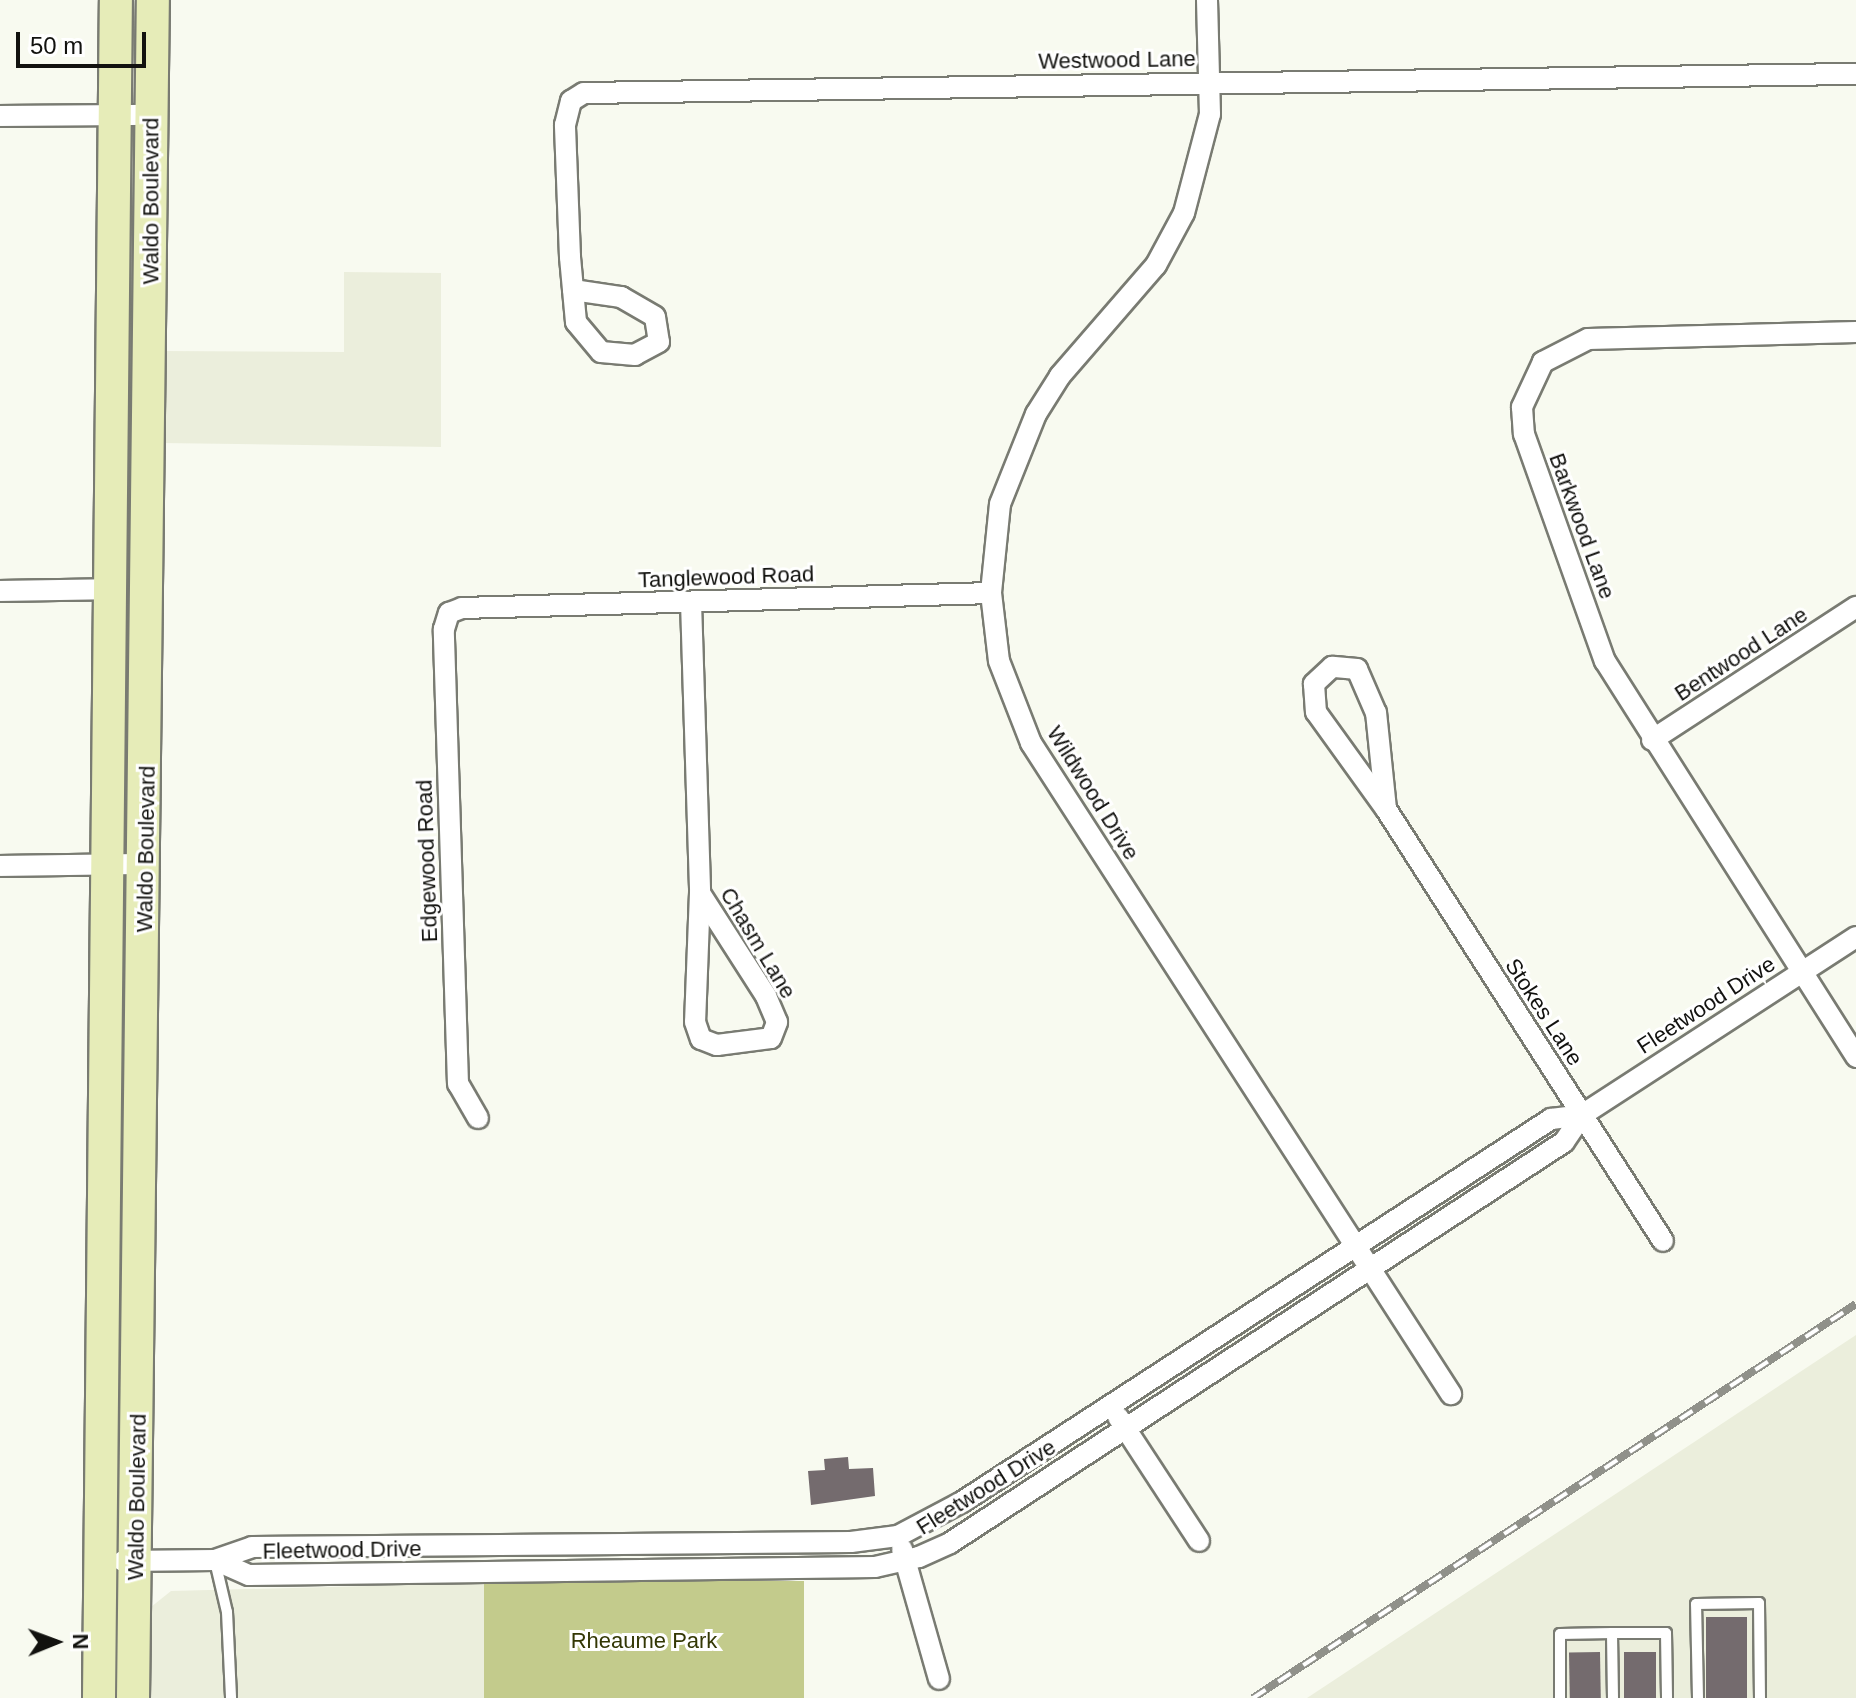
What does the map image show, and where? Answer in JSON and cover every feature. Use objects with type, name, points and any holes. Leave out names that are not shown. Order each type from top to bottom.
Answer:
[{"type":"main road","name":"Waldo Boulevard","points":[[116,0],[115,116],[146,864],[133,1698]]},
{"type":"main road","name":"Waldo Boulevard","points":[[99,1698],[111,589],[131,445],[152,115],[153,0]]},
{"type":"street","name":"Wildwood Drive","points":[[1207,0],[1211,83],[1206,139],[1171,241],[1136,292],[1060,376],[1020,444],[1000,504],[991,593],[999,661],[1031,743],[1451,1394]]},
{"type":"street","name":"Westwood Lane","points":[[573,290],[565,125],[571,101],[584,93],[1856,74]]},
{"type":"street","points":[[0,116],[152,115]]},
{"type":"street","name":"Barkwood Lane","points":[[1856,332],[1588,339],[1552,353],[1531,379],[1522,407],[1524,434],[1605,661],[1652,740],[1856,1057]]},
{"type":"street","points":[[0,591],[111,589]]},
{"type":"street","name":"Tanglewood Road","points":[[462,608],[991,593]]},
{"type":"street","name":"Chasm Lane","points":[[691,602],[700,893],[695,1022],[701,1039],[717,1045],[771,1038],[777,1022],[766,996],[700,893]]},
{"type":"street","name":"Bentwood Lane","points":[[1652,740],[1856,607]]},
{"type":"street","name":"Edgewood Road","points":[[462,608],[449,613],[444,629],[458,1084],[478,1118]]},
{"type":"street","name":"Stokes Lane","points":[[1386,809],[1376,713],[1357,669],[1332,667],[1314,684],[1316,712],[1386,809],[1663,1241]]},
{"type":"street","points":[[0,866],[146,864]]},
{"type":"street","name":"Fleetwood Drive","points":[[215,1560],[249,1575],[813,1569],[875,1567],[906,1560],[950,1543],[1370,1270],[1564,1142],[1582,1115],[1856,937]]},
{"type":"street","name":"Fleetwood Drive","points":[[99,1561],[215,1560],[252,1547],[851,1542],[898,1536],[962,1502],[1551,1119],[1582,1115]]},
{"type":"street","points":[[1110,1406],[1199,1541]]},
{"type":"street","points":[[898,1536],[939,1679]]},
{"type":"lane","points":[[215,1560],[227,1612],[231,1698]]},
{"type":"lane","points":[[1698,1698],[1696,1604],[1759,1603],[1760,1698]]},
{"type":"lane","points":[[1612,1633],[1613,1698]]},
{"type":"lane","points":[[1560,1698],[1560,1634],[1612,1633],[1666,1633],[1667,1698]]},
{"type":"shaded area","points":[[344,272],[441,273],[441,447],[161,443],[161,351],[344,352]]},
{"type":"shaded area","points":[[1856,1335],[1856,1698],[1307,1698]]},
{"type":"shaded area","points":[[484,1583],[486,1698],[145,1698],[151,1607],[171,1591]]},
{"type":"green space","name":"Rheaume Park","points":[[484,1581],[804,1581],[804,1698],[484,1698]]},
{"type":"building","points":[[848,1457],[849,1469],[873,1468],[875,1496],[811,1505],[808,1471],[825,1470],[824,1459]]},
{"type":"building","points":[[1706,1617],[1747,1617],[1747,1698],[1706,1698]]},
{"type":"building","points":[[1600,1652],[1601,1698],[1570,1698],[1569,1653]]},
{"type":"building","points":[[1624,1652],[1656,1652],[1656,1698],[1624,1698]]},
{"type":"railway","points":[[1253,1698],[1856,1304]]}]
